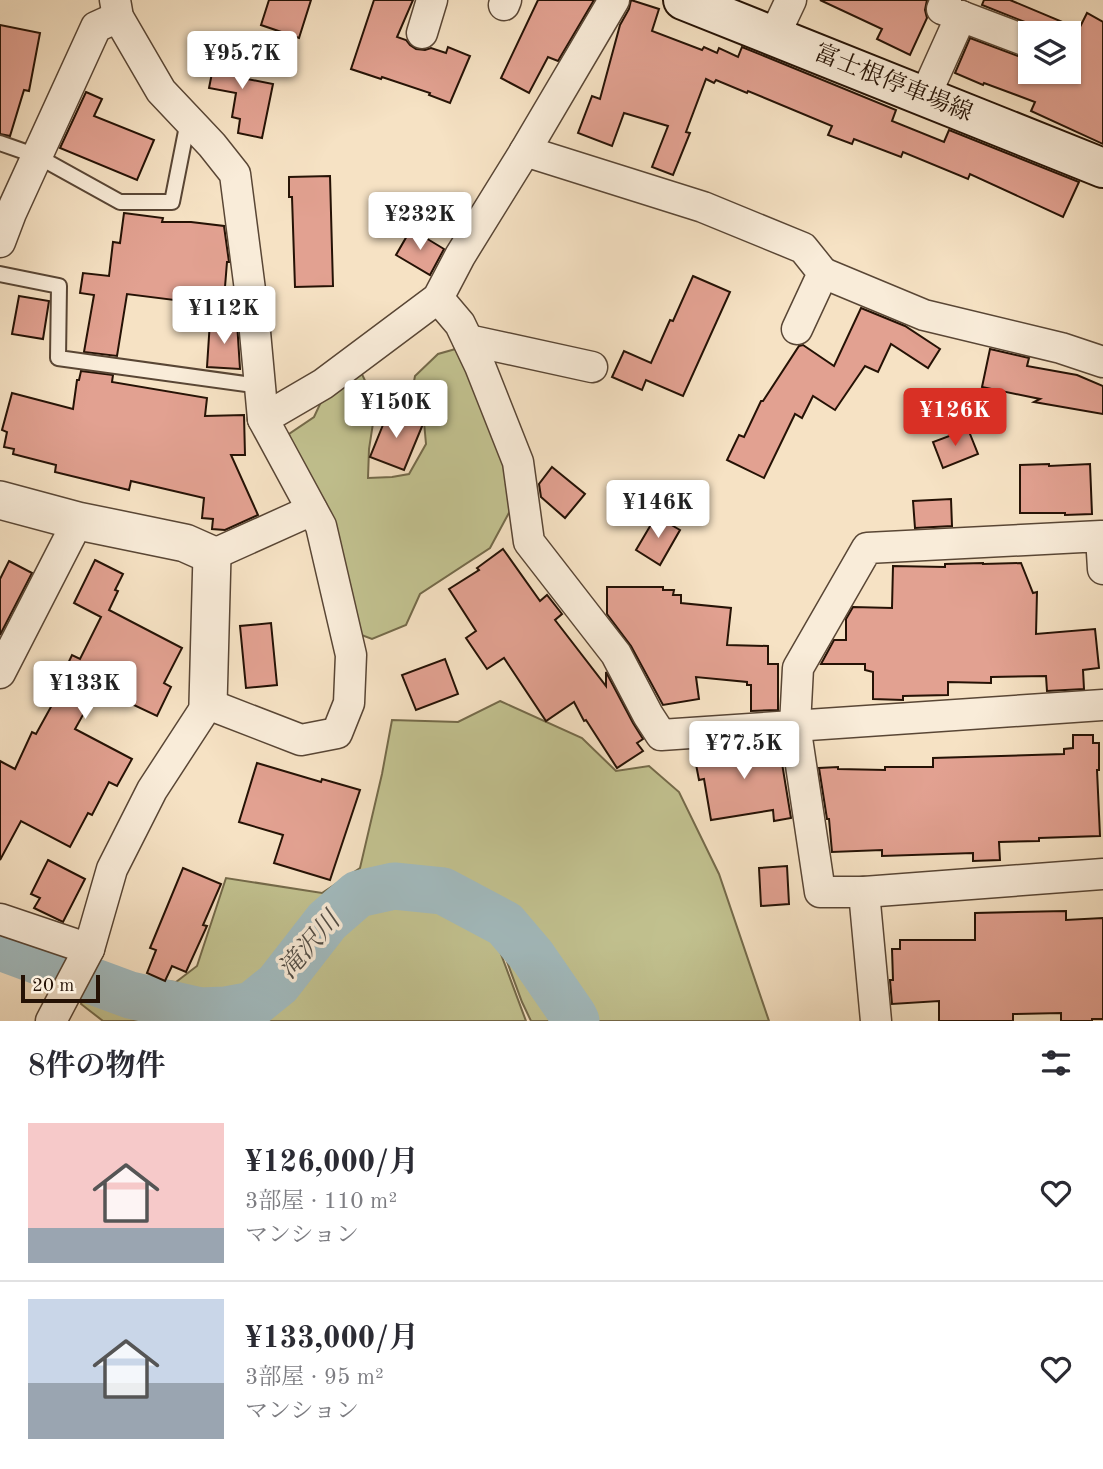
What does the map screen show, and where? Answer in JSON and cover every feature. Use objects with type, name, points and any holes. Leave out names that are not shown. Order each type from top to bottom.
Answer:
[{"type":"main road","name":"富士根停車場線","points":[[683,0],[1103,168]]},
{"type":"street","points":[[422,33],[432,0]]},
{"type":"street","points":[[263,419],[323,384],[438,298],[460,256],[614,0]]},
{"type":"street","points":[[774,36],[791,0]]},
{"type":"street","points":[[0,242],[96,27],[117,8],[161,91],[212,145],[235,174],[254,321],[263,419],[321,526],[351,655],[349,703],[337,733],[301,740],[208,704]]},
{"type":"street","points":[[925,96],[953,8],[1018,37]]},
{"type":"street","points":[[525,151],[703,207],[803,248],[823,273],[924,315],[1061,348],[1103,362]]},
{"type":"street","points":[[797,329],[823,273]]},
{"type":"street","points":[[438,298],[460,324],[468,340],[518,462],[529,542],[616,654],[661,735],[1103,705]]},
{"type":"street","points":[[468,340],[592,368]]},
{"type":"street","points":[[0,500],[78,521],[185,543],[212,555],[312,510]]},
{"type":"street","points":[[0,673],[78,521]]},
{"type":"street","points":[[1103,569],[1101,537],[867,548],[798,668],[795,725],[820,892],[864,892],[1103,874]]},
{"type":"street","points":[[51,1021],[85,958],[112,869],[152,790],[208,704],[212,555]]},
{"type":"street","points":[[864,892],[876,1021]]},
{"type":"street","points":[[0,919],[85,958]]},
{"type":"lane","points":[[0,143],[37,156],[120,202],[172,202],[189,120]]},
{"type":"lane","points":[[0,274],[59,286],[58,358],[260,386]]},
{"type":"green space","points":[[459,348],[517,498],[490,548],[420,594],[406,625],[372,639],[348,630],[298,472],[289,434],[314,417],[328,387],[361,372],[376,404],[369,449],[368,478],[409,474],[426,444],[423,411],[410,402],[415,376],[438,354]]},
{"type":"green space","points":[[500,701],[582,738],[616,771],[649,766],[679,792],[719,874],[769,1021],[531,1021],[499,940],[495,938],[526,1021],[103,1021],[81,1004],[91,975],[176,982],[197,966],[226,878],[322,893],[360,868],[392,720],[458,722]]},
{"type":"building","points":[[269,0],[311,0],[299,38],[261,25]]},
{"type":"building","points":[[374,0],[413,0],[397,37],[406,40],[416,49],[431,48],[446,53],[448,47],[470,56],[450,103],[429,95],[430,93],[351,69]]},
{"type":"building","points":[[538,0],[594,0],[558,61],[548,57],[529,93],[501,78]]},
{"type":"building","points":[[631,0],[659,9],[652,31],[702,50],[704,47],[717,53],[719,48],[738,57],[742,47],[896,110],[892,121],[944,142],[949,130],[1079,182],[1063,217],[970,174],[968,179],[903,152],[901,157],[854,139],[852,144],[828,135],[832,126],[748,91],[747,93],[716,80],[714,83],[706,79],[686,132],[690,133],[673,175],[652,167],[668,126],[624,113],[612,146],[578,133],[592,96],[600,99],[620,25]]},
{"type":"building","points":[[820,0],[927,0],[927,18],[910,55],[877,39],[882,29]]},
{"type":"building","points":[[984,0],[1010,0],[1060,21],[1022,21],[982,5]]},
{"type":"building","points":[[1087,13],[1103,22],[1103,144],[1031,111],[1035,102],[955,73],[970,38],[1018,56],[1018,84],[1081,84],[1081,25]]},
{"type":"building","points":[[0,25],[40,33],[29,91],[24,90],[10,136],[0,134]]},
{"type":"building","points":[[217,48],[248,54],[242,78],[273,84],[262,138],[238,133],[240,119],[232,117],[236,93],[209,88]]},
{"type":"building","points":[[86,92],[102,99],[94,116],[154,140],[137,180],[60,148]]},
{"type":"building","points":[[330,176],[333,286],[295,287],[289,177]]},
{"type":"building","points":[[124,213],[163,218],[162,222],[224,226],[229,262],[223,312],[182,308],[183,301],[127,294],[117,356],[84,352],[94,295],[80,293],[83,273],[109,276],[113,242],[120,243]]},
{"type":"building","points":[[411,229],[444,249],[430,275],[396,255]]},
{"type":"building","points":[[693,276],[730,292],[683,396],[646,380],[642,390],[612,377],[624,351],[651,363]]},
{"type":"building","points":[[19,296],[49,301],[43,339],[12,334]]},
{"type":"building","points":[[861,308],[905,326],[940,349],[928,368],[891,344],[878,372],[865,366],[835,410],[813,396],[802,418],[795,414],[764,478],[727,460],[739,435],[744,437],[761,401],[799,346],[803,345],[834,366]]},
{"type":"building","points":[[210,321],[237,322],[240,369],[207,367]]},
{"type":"building","points":[[990,349],[1029,358],[1027,366],[1077,375],[1103,386],[1103,414],[1034,402],[1040,399],[982,387]]},
{"type":"building","points":[[81,371],[113,375],[112,382],[207,398],[205,416],[244,415],[245,455],[231,455],[258,515],[225,530],[212,529],[213,519],[202,518],[204,498],[131,481],[129,490],[55,472],[56,465],[13,454],[14,449],[4,447],[7,432],[2,430],[12,393],[73,409]]},
{"type":"building","points":[[389,410],[423,424],[404,470],[370,457]]},
{"type":"building","points":[[968,429],[978,454],[943,468],[933,442]]},
{"type":"building","points":[[1090,464],[1092,514],[1020,513],[1020,465]]},
{"type":"building","points":[[552,467],[585,494],[565,518],[541,497],[539,484]]},
{"type":"building","points":[[951,499],[952,526],[915,528],[913,501]]},
{"type":"building","points":[[656,516],[680,530],[660,565],[636,550]]},
{"type":"building","points":[[503,549],[540,601],[547,595],[562,614],[555,620],[606,686],[606,672],[643,739],[637,743],[643,751],[617,768],[574,702],[546,721],[504,658],[487,669],[466,638],[476,631],[449,589],[479,570],[477,568]]},
{"type":"building","points":[[95,560],[123,574],[109,610],[182,648],[164,683],[171,687],[157,716],[98,688],[75,729],[132,759],[117,786],[109,782],[92,815],[88,813],[70,847],[21,821],[0,860],[0,761],[15,769],[32,732],[36,734],[68,676],[63,674],[72,655],[80,659],[101,617],[74,603]]},
{"type":"building","points":[[9,561],[32,573],[0,635],[0,579]]},
{"type":"building","points":[[1021,563],[1033,593],[1037,592],[1036,634],[1095,629],[1099,668],[1083,670],[1084,689],[1047,691],[1046,676],[991,677],[991,683],[948,682],[948,695],[903,696],[903,700],[873,699],[873,672],[865,670],[865,664],[821,664],[834,640],[846,640],[846,619],[853,607],[892,608],[893,566],[945,567],[945,564]]},
{"type":"building","points":[[607,587],[663,587],[663,590],[674,590],[673,595],[681,595],[681,603],[731,608],[727,645],[768,646],[768,664],[778,664],[778,710],[751,711],[751,685],[747,685],[747,682],[696,677],[699,699],[663,705],[631,646],[607,614]]},
{"type":"building","points":[[271,623],[277,685],[246,688],[240,626]]},
{"type":"building","points":[[445,659],[458,694],[416,710],[402,675]]},
{"type":"building","points":[[1073,735],[1093,735],[1093,743],[1099,743],[1097,770],[1100,836],[999,842],[1000,860],[973,861],[973,853],[882,856],[882,850],[832,852],[819,768],[885,770],[885,767],[933,767],[933,758],[1064,754],[1064,749],[1073,748]]},
{"type":"building","points":[[779,745],[791,818],[774,821],[773,810],[711,820],[704,779],[699,780],[694,754],[702,753],[701,750]]},
{"type":"building","points":[[257,763],[321,782],[322,779],[360,790],[330,880],[274,863],[283,835],[239,822]]},
{"type":"building","points":[[48,860],[85,879],[63,922],[34,908],[40,898],[31,894]]},
{"type":"building","points":[[787,866],[789,904],[761,906],[759,868]]},
{"type":"building","points":[[183,868],[221,884],[203,925],[207,926],[186,972],[172,966],[165,981],[147,973],[156,950],[150,948]]},
{"type":"building","points":[[1066,911],[1066,920],[1103,918],[1103,1019],[1061,1021],[1061,1013],[1013,1014],[1013,1021],[939,1021],[939,1001],[892,1004],[892,949],[900,949],[900,940],[975,940],[975,913]]},
{"type":"waterway","name":"滝沢川","points":[[0,947],[130,995],[200,1011],[225,1010],[252,1005],[278,984],[327,921],[358,894],[394,886],[443,891],[505,924],[533,957],[576,1021]]}]
